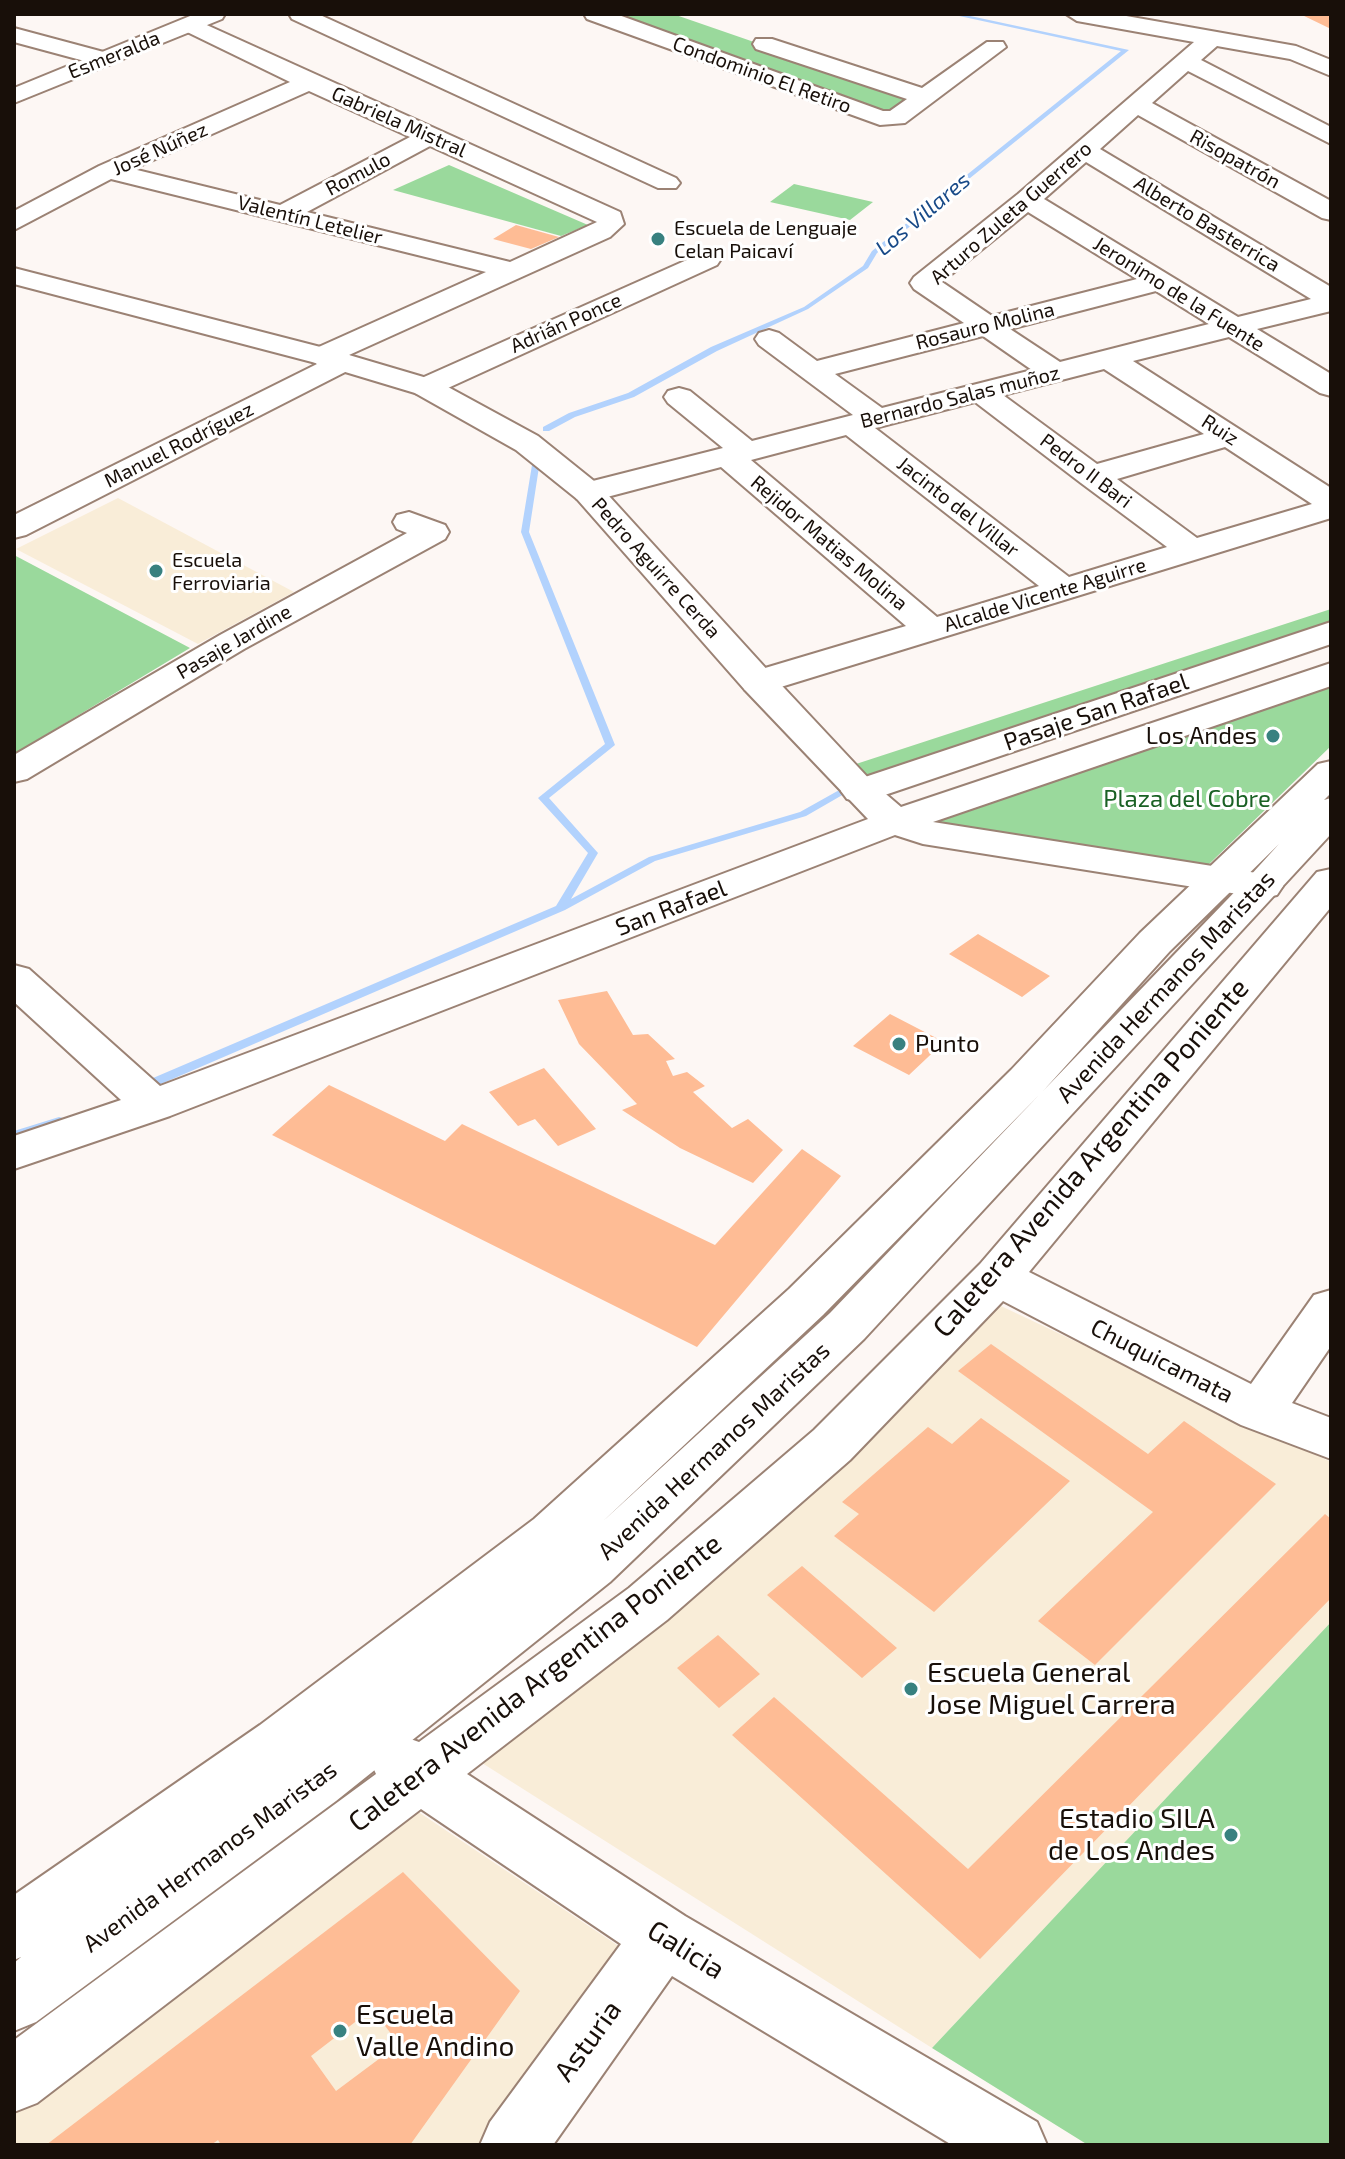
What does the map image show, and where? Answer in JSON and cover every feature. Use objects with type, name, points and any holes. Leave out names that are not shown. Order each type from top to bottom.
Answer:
[{"type":"street","name":"Esmeralda","points":[[14,96],[214,14]]},
{"type":"street","points":[[300,14],[667,183]]},
{"type":"street","name":"Condominio El Retiro","points":[[595,14],[880,118],[896,118],[995,47]]},
{"type":"street","points":[[1077,14],[1141,19],[1212,38],[1296,53],[1331,69]]},
{"type":"street","name":"Gabriela Mistral","points":[[189,24],[309,82],[611,218]]},
{"type":"street","points":[[14,35],[103,59]]},
{"type":"street","name":"Condominio El Retiro","points":[[738,35],[925,97]]},
{"type":"street","name":"Arturo Zuleta Guerrero","points":[[1055,372],[924,283],[1027,200],[1212,38]]},
{"type":"street","points":[[1186,61],[1331,137]]},
{"type":"street","name":"José Núñez","points":[[14,222],[108,171],[309,82]]},
{"type":"street","name":"Risopatrón","points":[[1138,105],[1331,212]]},
{"type":"street","name":"Romulo","points":[[285,213],[432,135]]},
{"type":"street","name":"Alberto Basterrica","points":[[1084,150],[1331,300]]},
{"type":"street","name":"Valentín Letelier","points":[[108,171],[511,270]]},
{"type":"street","name":"Jeronimo de la Fuente","points":[[1027,200],[1331,387]]},
{"type":"street","name":"Manuel Rodríguez","points":[[14,528],[333,359],[511,270],[601,231],[611,224],[611,218]]},
{"type":"street","name":"Adrián Ponce","points":[[426,387],[707,259]]},
{"type":"street","name":"Pedro Aguirre Cerda","points":[[14,276],[333,359],[426,387],[527,443],[588,492],[758,682],[860,791],[895,822],[923,832],[1242,882],[1326,892]]},
{"type":"street","name":"Rosauro Molina","points":[[811,371],[1160,282]]},
{"type":"street","name":"Bernardo Salas muñoz","points":[[588,492],[1331,300]]},
{"type":"street","name":"Jacinto del Villar","points":[[769,339],[811,371],[864,422],[1064,589]]},
{"type":"street","name":"Ruiz","points":[[1109,359],[1331,505]]},
{"type":"street","name":"Pedro II Bari","points":[[980,392],[1192,550]]},
{"type":"street","name":"Rejidor Matias Molina","points":[[679,397],[931,629]]},
{"type":"street","points":[[1092,476],[1229,436]]},
{"type":"street","name":"Alcalde Vicente Aguirre","points":[[758,682],[1331,505]]},
{"type":"street","name":"Pasaje Jardine","points":[[14,771],[232,642],[433,532],[409,522]]},
{"type":"street","name":"Pasaje San Rafael","points":[[860,791],[1331,632]]},
{"type":"street","name":"San Rafael","points":[[14,1153],[154,1105],[895,822],[1331,674]]},
{"type":"street","name":"Avenida Hermanos Maristas","points":[[14,2000],[366,1742],[591,1566],[847,1326],[1242,882],[1331,772]]},
{"type":"street","name":"Avenida Hermanos Maristas","points":[[14,1931],[280,1743],[553,1535],[806,1302],[1027,1081],[1155,942],[1242,882],[1331,810]]},
{"type":"street","name":"Caletera Avenida Argentina Poniente","points":[[14,2080],[659,1594],[832,1445],[997,1277],[1326,892]]},
{"type":"street","points":[[14,979],[154,1105]]},
{"type":"street","name":"Chuquicamata","points":[[997,1277],[1259,1411],[1331,1439]]},
{"type":"street","points":[[1259,1411],[1331,1308]]},
{"type":"street","name":"Galicia","points":[[366,1742],[421,1773],[663,1937],[1014,2145]]},
{"type":"street","name":"Asturia","points":[[513,2145],[663,1937]]},
{"type":"shaded area","name":"Escuela Ferroviaria","points":[[118,498],[294,592],[198,644],[16,549]]},
{"type":"shaded area","name":"Escuela General Jose Miguel Carrera","points":[[984,1298],[1331,1462],[1331,1622],[932,2048],[471,1756]]},
{"type":"shaded area","name":"Escuela Valle Andino","points":[[405,1803],[623,1949],[478,2145],[14,2145],[14,2112]]},
{"type":"green space","points":[[607,14],[673,14],[916,98],[884,115]]},
{"type":"green space","points":[[449,165],[588,225],[561,236],[393,190]]},
{"type":"green space","points":[[794,184],[873,202],[850,220],[770,202]]},
{"type":"green space","points":[[14,555],[190,648],[14,754]]},
{"type":"green space","points":[[1331,609],[1331,624],[869,777],[856,764]]},
{"type":"green space","name":"Plaza del Cobre","points":[[1331,683],[1331,746],[1206,867],[927,825]]},
{"type":"green space","name":"Estadio SILA de Los Andes","points":[[1331,1622],[1331,2145],[1088,2145],[932,2048]]},
{"type":"building","points":[[1300,14],[1331,14],[1331,29]]},
{"type":"building","points":[[516,225],[559,237],[531,249],[493,239]]},
{"type":"building","points":[[978,934],[1050,976],[1022,997],[949,954]]},
{"type":"building","points":[[607,991],[633,1035],[648,1034],[675,1059],[666,1061],[673,1076],[687,1072],[705,1086],[693,1092],[732,1128],[748,1119],[783,1150],[753,1183],[680,1148],[622,1110],[637,1104],[579,1044],[558,1000]]},
{"type":"building","name":"Punto","points":[[890,1014],[944,1042],[909,1075],[853,1046]]},
{"type":"building","points":[[544,1068],[596,1129],[558,1146],[535,1119],[518,1126],[489,1092]]},
{"type":"building","points":[[329,1085],[445,1141],[462,1124],[715,1245],[802,1149],[841,1176],[697,1347],[272,1135]]},
{"type":"building","points":[[991,1344],[1148,1454],[1184,1421],[1276,1484],[1095,1665],[1038,1621],[1153,1512],[958,1371]]},
{"type":"building","points":[[981,1418],[1070,1481],[934,1612],[834,1536],[859,1514],[842,1502],[928,1427],[952,1444]]},
{"type":"building","points":[[1325,1514],[1331,1519],[1331,1598],[980,1959],[732,1735],[774,1697],[968,1869]]},
{"type":"building","points":[[802,1566],[897,1648],[862,1678],[767,1595]]},
{"type":"building","points":[[718,1635],[760,1674],[719,1708],[677,1668]]},
{"type":"building","points":[[403,1872],[520,1991],[410,2145],[221,2145],[218,2140],[211,2145],[46,2145]],"holes":[[[372,2009],[399,2044],[336,2091],[311,2056]]]},
{"type":"waterway","name":"Los Villares","points":[[546,429],[572,415],[631,395],[714,349],[806,308],[866,267],[874,252],[1126,50],[953,14]]},
{"type":"waterway","points":[[143,1087],[560,908],[593,853],[543,798],[610,745],[525,532],[535,467]]},
{"type":"waterway","points":[[561,908],[652,859],[803,814],[853,786]]},
{"type":"waterway","points":[[14,1135],[59,1121]]},
{"type":"place","name":"Escuela de Lenguaje Celan Paicaví","points":[[658,239]]},
{"type":"place","name":"Escuela Ferroviaria","points":[[156,571]]},
{"type":"place","name":"Los Andes","points":[[1273,736]]},
{"type":"place","name":"Punto","points":[[899,1044]]},
{"type":"place","name":"Escuela General Jose Miguel Carrera","points":[[911,1689]]},
{"type":"place","name":"Estadio SILA de Los Andes","points":[[1231,1835]]},
{"type":"place","name":"Escuela Valle Andino","points":[[340,2031]]}]
